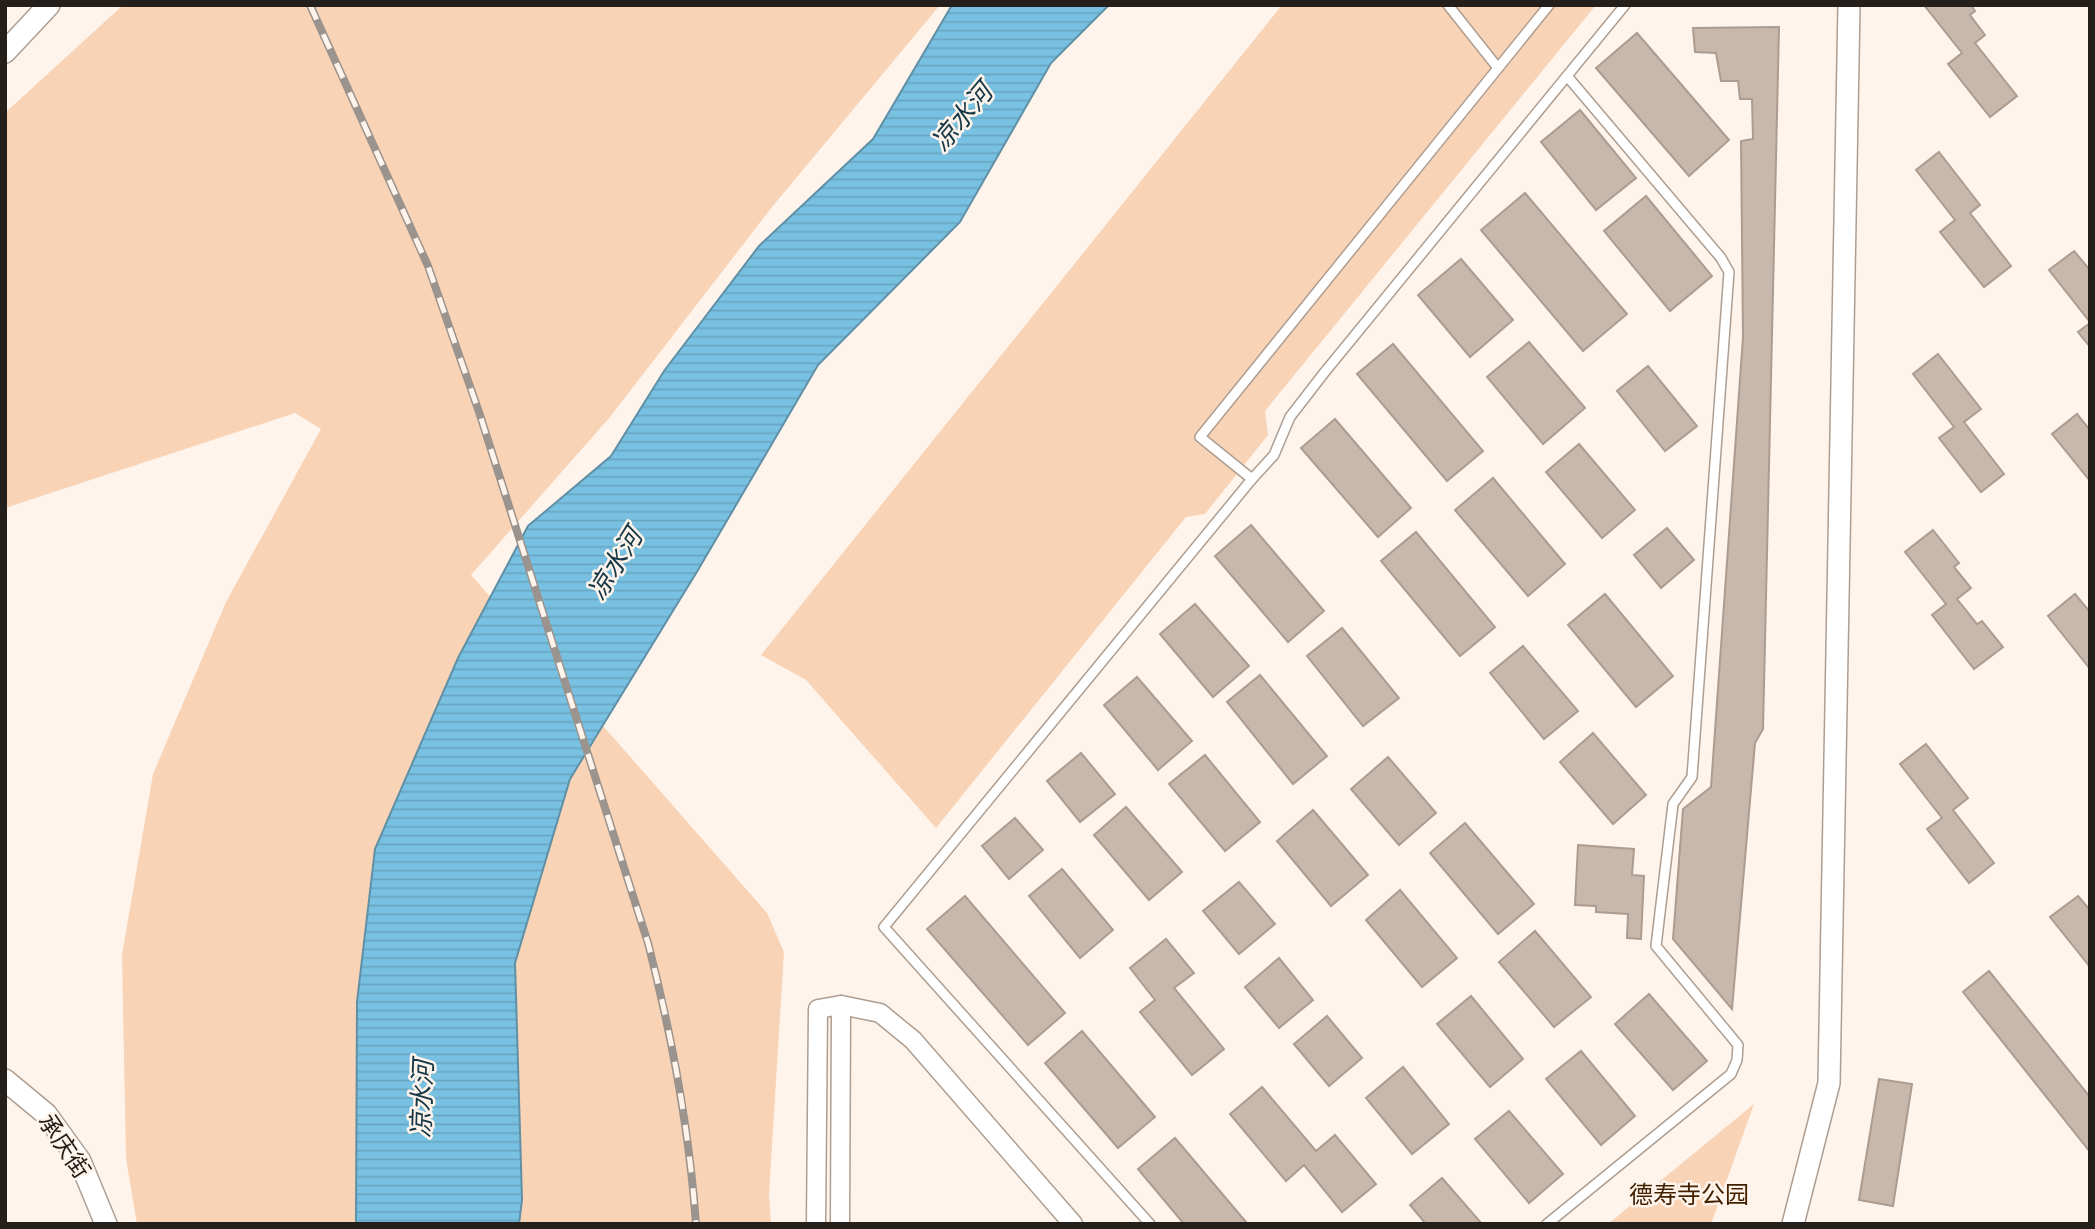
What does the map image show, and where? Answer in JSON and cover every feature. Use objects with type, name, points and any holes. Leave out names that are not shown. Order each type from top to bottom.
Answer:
[{"type":"street","points":[[5,52],[49,5]]},
{"type":"street","points":[[1793,1224],[1829,1083],[1849,5]]},
{"type":"street","points":[[840,1224],[841,1005]]},
{"type":"street","points":[[816,1224],[818,1009],[841,1005],[880,1013],[913,1040],[1073,1224]]},
{"type":"street","name":"承庆街","points":[[5,1081],[46,1114],[73,1152],[106,1224]]},
{"type":"lane","points":[[1448,5],[1497,68]]},
{"type":"lane","points":[[1252,479],[1200,437],[1549,5]]},
{"type":"lane","points":[[1150,1224],[884,927],[1274,455],[1290,417],[1324,373],[1625,5]]},
{"type":"lane","points":[[1547,1224],[1731,1074],[1737,1060],[1738,1045],[1656,946],[1673,804],[1692,778],[1729,272],[1721,258],[1567,76]]},
{"type":"green space","points":[[123,5],[940,5],[772,207],[610,417],[471,575],[767,913],[784,952],[769,1194],[771,1224],[137,1224],[126,1158],[122,955],[153,774],[226,602],[321,429],[295,413],[5,508],[5,113]]},
{"type":"green space","points":[[1282,5],[1596,5],[1265,411],[1268,435],[1205,514],[1186,517],[936,828],[806,680],[761,655]]},
{"type":"green space","name":"德寿寺公园","points":[[1754,1104],[1711,1224],[1608,1224]]},
{"type":"water","name":"凉水河","points":[[952,5],[1109,5],[1051,63],[960,222],[818,365],[698,570],[570,779],[515,963],[522,1200],[519,1224],[356,1224],[357,1002],[375,849],[458,658],[528,526],[611,456],[664,371],[759,246],[873,139]]},
{"type":"building","points":[[1924,5],[1971,5],[1975,11],[1970,15],[1985,35],[1975,43],[2017,96],[1990,117],[1948,64],[1962,53]]},
{"type":"building","points":[[1779,27],[1763,729],[1755,743],[1732,1009],[1673,939],[1683,809],[1711,787],[1743,337],[1741,141],[1753,139],[1752,99],[1740,99],[1738,81],[1721,81],[1716,53],[1695,52],[1693,28]]},
{"type":"building","points":[[1637,33],[1729,140],[1689,176],[1596,68]]},
{"type":"building","points":[[1580,110],[1636,178],[1596,210],[1541,142]]},
{"type":"building","points":[[1939,152],[1980,205],[1970,213],[2011,266],[1984,287],[1940,232],[1955,220],[1916,170]]},
{"type":"building","points":[[1525,193],[1627,314],[1583,351],[1481,230]]},
{"type":"building","points":[[1646,196],[1712,276],[1670,311],[1604,231]]},
{"type":"building","points":[[2074,251],[2090,270],[2090,322],[2049,270]]},
{"type":"building","points":[[1461,259],[1513,320],[1470,357],[1418,295]]},
{"type":"building","points":[[2090,323],[2090,347],[2078,332]]},
{"type":"building","points":[[1529,342],[1585,408],[1543,444],[1487,377]]},
{"type":"building","points":[[1393,344],[1483,451],[1447,481],[1357,374]]},
{"type":"building","points":[[1938,354],[1981,409],[1964,422],[2004,474],[1981,492],[1939,438],[1954,427],[1913,374]]},
{"type":"building","points":[[1648,366],[1697,426],[1665,451],[1617,391]]},
{"type":"building","points":[[2077,414],[2090,430],[2090,481],[2052,434]]},
{"type":"building","points":[[1335,419],[1411,508],[1378,537],[1301,448]]},
{"type":"building","points":[[1579,444],[1635,510],[1602,538],[1546,472]]},
{"type":"building","points":[[1493,478],[1565,564],[1528,596],[1455,510]]},
{"type":"building","points":[[1251,525],[1324,611],[1288,642],[1215,556]]},
{"type":"building","points":[[1667,528],[1694,560],[1661,588],[1634,555]]},
{"type":"building","points":[[1933,530],[1959,563],[1954,567],[1971,588],[1957,599],[1977,624],[1982,621],[2003,647],[1974,669],[1932,615],[1946,604],[1905,552]]},
{"type":"building","points":[[1416,532],[1495,627],[1460,656],[1381,561]]},
{"type":"building","points":[[1605,594],[1673,676],[1636,707],[1568,625]]},
{"type":"building","points":[[2075,594],[2090,612],[2090,669],[2048,616]]},
{"type":"building","points":[[1195,604],[1249,666],[1213,697],[1160,634]]},
{"type":"building","points":[[1342,628],[1399,698],[1363,726],[1307,656]]},
{"type":"building","points":[[1523,646],[1578,711],[1544,739],[1490,673]]},
{"type":"building","points":[[1260,675],[1327,756],[1293,784],[1227,702]]},
{"type":"building","points":[[1137,677],[1192,741],[1158,770],[1104,705]]},
{"type":"building","points":[[1593,733],[1646,795],[1613,824],[1560,762]]},
{"type":"building","points":[[1926,744],[1968,798],[1953,810],[1994,863],[1969,883],[1927,829],[1942,818],[1900,764]]},
{"type":"building","points":[[1081,753],[1115,794],[1080,822],[1047,781]]},
{"type":"building","points":[[1205,755],[1260,822],[1225,851],[1169,784]]},
{"type":"building","points":[[1388,757],[1436,813],[1399,845],[1351,789]]},
{"type":"building","points":[[1126,807],[1182,872],[1149,900],[1094,835]]},
{"type":"building","points":[[1313,810],[1368,875],[1331,906],[1277,841]]},
{"type":"building","points":[[1015,818],[1043,850],[1009,879],[982,846]]},
{"type":"building","points":[[1465,823],[1534,904],[1498,934],[1430,853]]},
{"type":"building","points":[[1578,845],[1634,849],[1632,875],[1644,876],[1641,939],[1627,938],[1628,914],[1596,912],[1596,906],[1575,905]]},
{"type":"building","points":[[1062,869],[1113,930],[1080,958],[1029,896]]},
{"type":"building","points":[[1239,882],[1275,924],[1239,954],[1203,911]]},
{"type":"building","points":[[1400,890],[1457,958],[1422,987],[1366,920]]},
{"type":"building","points":[[965,896],[1065,1013],[1028,1045],[927,929]]},
{"type":"building","points":[[2078,896],[2090,910],[2090,967],[2050,917]]},
{"type":"building","points":[[1535,931],[1591,997],[1554,1027],[1499,962]]},
{"type":"building","points":[[1166,939],[1194,973],[1174,988],[1224,1049],[1192,1075],[1140,1012],[1155,1000],[1130,968]]},
{"type":"building","points":[[1279,958],[1313,1000],[1279,1028],[1245,987]]},
{"type":"building","points":[[1989,971],[2090,1097],[2090,1152],[1963,992]]},
{"type":"building","points":[[1649,994],[1707,1061],[1673,1090],[1615,1024]]},
{"type":"building","points":[[1471,996],[1523,1059],[1490,1087],[1437,1024]]},
{"type":"building","points":[[1327,1016],[1362,1058],[1329,1086],[1294,1044]]},
{"type":"building","points":[[1082,1031],[1155,1117],[1118,1148],[1045,1063]]},
{"type":"building","points":[[1581,1051],[1635,1116],[1601,1145],[1546,1079]]},
{"type":"building","points":[[1403,1067],[1449,1124],[1412,1154],[1366,1098]]},
{"type":"building","points":[[1879,1079],[1912,1084],[1893,1206],[1859,1200]]},
{"type":"building","points":[[1262,1087],[1316,1151],[1335,1135],[1376,1184],[1342,1212],[1304,1165],[1286,1181],[1230,1114]]},
{"type":"building","points":[[1509,1111],[1563,1174],[1529,1203],[1475,1139]]},
{"type":"building","points":[[1175,1138],[1246,1222],[1244,1224],[1184,1224],[1138,1169]]},
{"type":"building","points":[[1442,1178],[1482,1224],[1426,1224],[1410,1205]]},
{"type":"railway","points":[[310,5],[428,266],[480,415],[648,943],[678,1082],[696,1224]]}]
